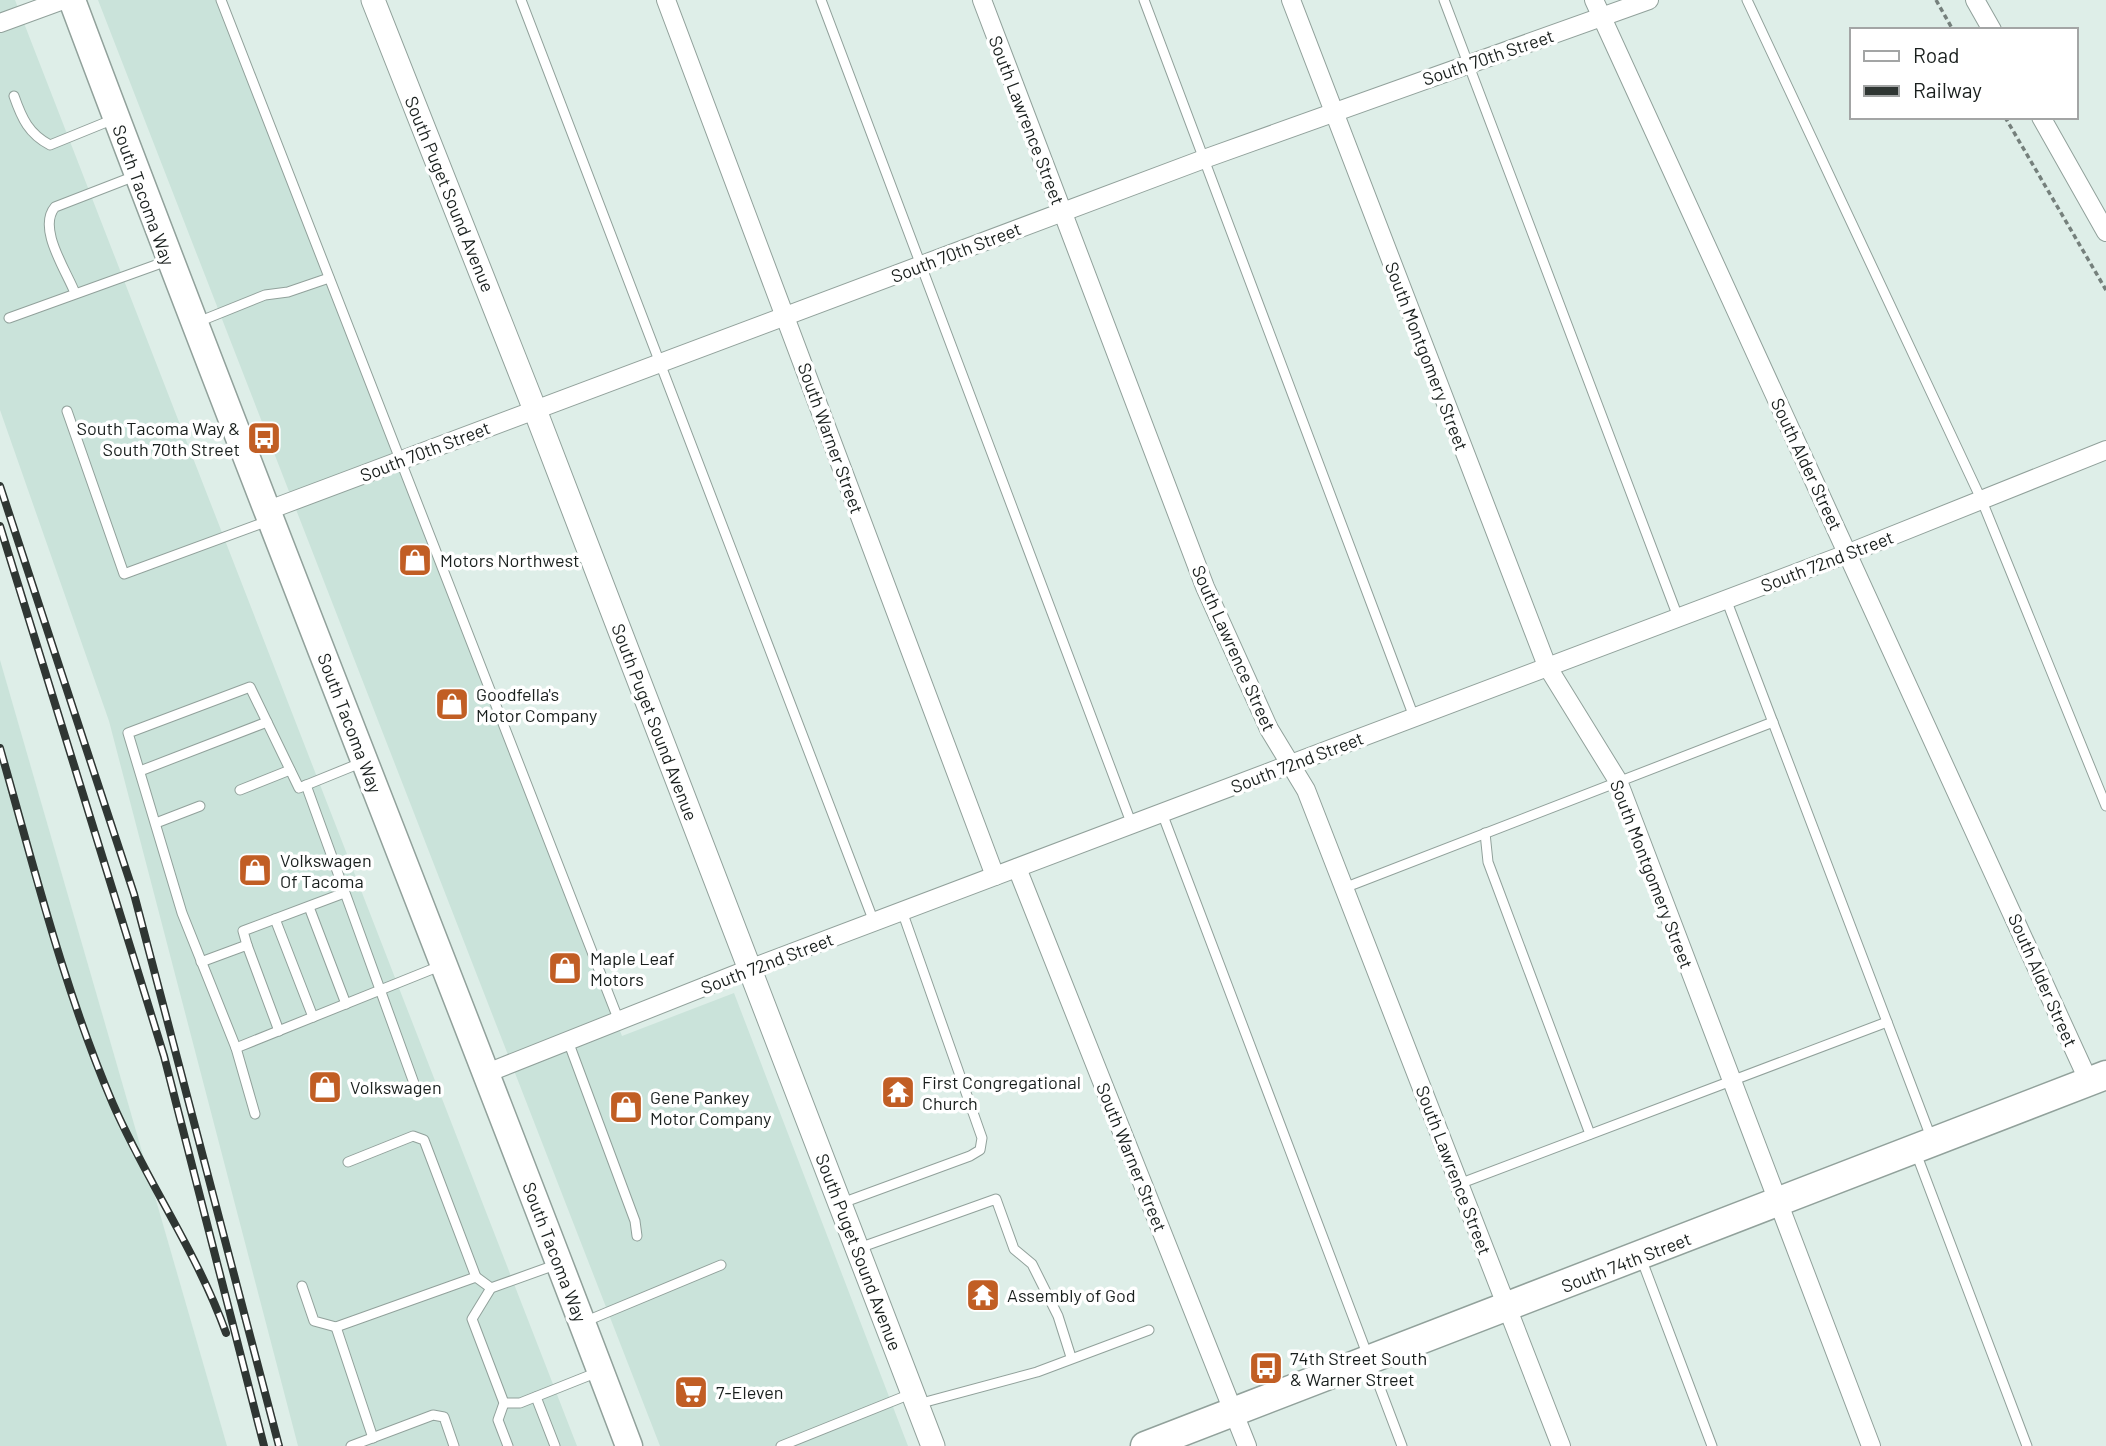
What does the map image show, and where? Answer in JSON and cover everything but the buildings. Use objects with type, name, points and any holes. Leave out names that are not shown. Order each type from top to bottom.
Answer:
[{"type":"main road","name":"South Tacoma Way","points":[[72,0],[169,260],[488,1073],[629,1446]]},
{"type":"main road","name":"South 74th Street","points":[[1145,1446],[2097,1079]]},
{"type":"street","points":[[0,23],[63,0]]},
{"type":"street","name":"South Puget Sound Avenue","points":[[373,0],[535,410],[933,1446]]},
{"type":"street","name":"South Warner Street","points":[[666,0],[995,876]]},
{"type":"street","name":"South Lawrence Street","points":[[982,0],[1205,587],[1269,729],[1306,790],[1561,1446]]},
{"type":"street","name":"South Montgomery Street","points":[[1291,0],[1332,113],[1547,666],[1618,781],[1871,1446]]},
{"type":"street","name":"South Alder Street","points":[[1594,0],[1849,553],[2097,1079]]},
{"type":"street","name":"South 70th Street","points":[[268,515],[400,460],[1204,159],[1649,0]]},
{"type":"street","points":[[1975,0],[1991,28]]},
{"type":"street","points":[[2042,119],[2106,232]]},
{"type":"street","name":"South 72nd Street","points":[[488,1073],[749,968],[1849,553],[2106,450]]},
{"type":"street","name":"South Warner Street","points":[[1017,868],[1247,1446]]},
{"type":"lane","points":[[221,0],[619,1021]]},
{"type":"lane","points":[[521,0],[874,922]]},
{"type":"lane","points":[[821,0],[1132,825]]},
{"type":"lane","points":[[1144,0],[1414,717]]},
{"type":"lane","points":[[1444,0],[1678,617]]},
{"type":"lane","points":[[1747,0],[1982,501],[2106,806]]},
{"type":"lane","points":[[14,96],[22,120],[36,138],[50,145],[116,119]]},
{"type":"lane","points":[[75,293],[47,225],[50,213],[55,207],[137,175]]},
{"type":"lane","points":[[9,318],[169,260]]},
{"type":"lane","points":[[194,324],[265,295],[288,292],[329,278]]},
{"type":"lane","points":[[67,411],[124,574],[268,515]]},
{"type":"lane","points":[[1726,599],[1887,1022],[1924,1147],[2027,1446]]},
{"type":"lane","points":[[255,1114],[236,1048],[182,913],[128,733],[250,687],[299,788],[365,761]]},
{"type":"lane","points":[[140,771],[267,722]]},
{"type":"lane","points":[[1344,888],[1773,722]]},
{"type":"lane","points":[[240,790],[290,770]]},
{"type":"lane","points":[[306,785],[415,1086]]},
{"type":"lane","points":[[156,823],[200,806]]},
{"type":"lane","points":[[1163,813],[1402,1446]]},
{"type":"lane","points":[[1485,833],[1488,862],[1590,1134]]},
{"type":"lane","points":[[279,1031],[243,931],[344,893]]},
{"type":"lane","points":[[309,907],[346,1004]]},
{"type":"lane","points":[[840,1203],[970,1156],[979,1150],[982,1138],[902,912]]},
{"type":"lane","points":[[275,919],[313,1017]]},
{"type":"lane","points":[[201,962],[247,945]]},
{"type":"lane","points":[[236,1048],[445,964]]},
{"type":"lane","points":[[1459,1184],[1887,1022]]},
{"type":"lane","points":[[568,1041],[635,1221],[637,1236]]},
{"type":"lane","points":[[348,1162],[412,1136],[424,1140],[476,1277],[491,1288]]},
{"type":"lane","points":[[857,1249],[996,1199],[1014,1249],[1032,1264],[1058,1316],[1071,1357]]},
{"type":"lane","points":[[1640,1256],[1713,1446]]},
{"type":"lane","points":[[508,1446],[498,1420],[504,1403],[472,1319],[491,1288],[559,1263]]},
{"type":"lane","points":[[582,1323],[721,1265]]},
{"type":"lane","points":[[302,1286],[314,1321],[336,1327],[476,1277]]},
{"type":"lane","points":[[336,1327],[373,1438]]},
{"type":"lane","points":[[781,1446],[915,1398],[1037,1372],[1071,1357],[1149,1330]]},
{"type":"lane","points":[[504,1403],[520,1403],[600,1371]]},
{"type":"lane","points":[[536,1397],[555,1446]]},
{"type":"lane","points":[[351,1446],[433,1415],[444,1417],[454,1446]]},
{"type":"path","points":[[1936,0],[1952,28]]},
{"type":"path","points":[[2006,119],[2106,290]]},
{"type":"shaded area","points":[[0,0],[15,0],[577,1446],[298,1446],[109,721],[0,410]]},
{"type":"shaded area","points":[[98,0],[217,0],[622,1036],[734,993],[908,1446],[660,1446]]},
{"type":"shaded area","points":[[0,660],[227,1446],[0,1446]]},
{"type":"railway","points":[[0,486],[134,894],[279,1446]]},
{"type":"railway","points":[[0,526],[164,1056],[264,1446]]},
{"type":"railway","points":[[0,748],[51,928],[95,1061],[126,1133],[201,1274],[226,1333]]},
{"type":"place","name":"South Tacoma Way & South 70th Street","points":[[264,438]]},
{"type":"place","name":"Motors Northwest","points":[[415,560]]},
{"type":"place","name":"Goodfella's Motor Company","points":[[452,704]]},
{"type":"place","name":"Volkswagen Of Tacoma","points":[[255,870]]},
{"type":"place","name":"Maple Leaf Motors","points":[[565,968]]},
{"type":"place","name":"Volkswagen","points":[[325,1087]]},
{"type":"place","name":"First Congregational Church","points":[[898,1092]]},
{"type":"place","name":"Gene Pankey Motor Company","points":[[626,1107]]},
{"type":"place","name":"Assembly of God","points":[[983,1295]]},
{"type":"place","name":"74th Street South & Warner Street","points":[[1266,1368]]},
{"type":"place","name":"7-Eleven","points":[[691,1392]]}]
